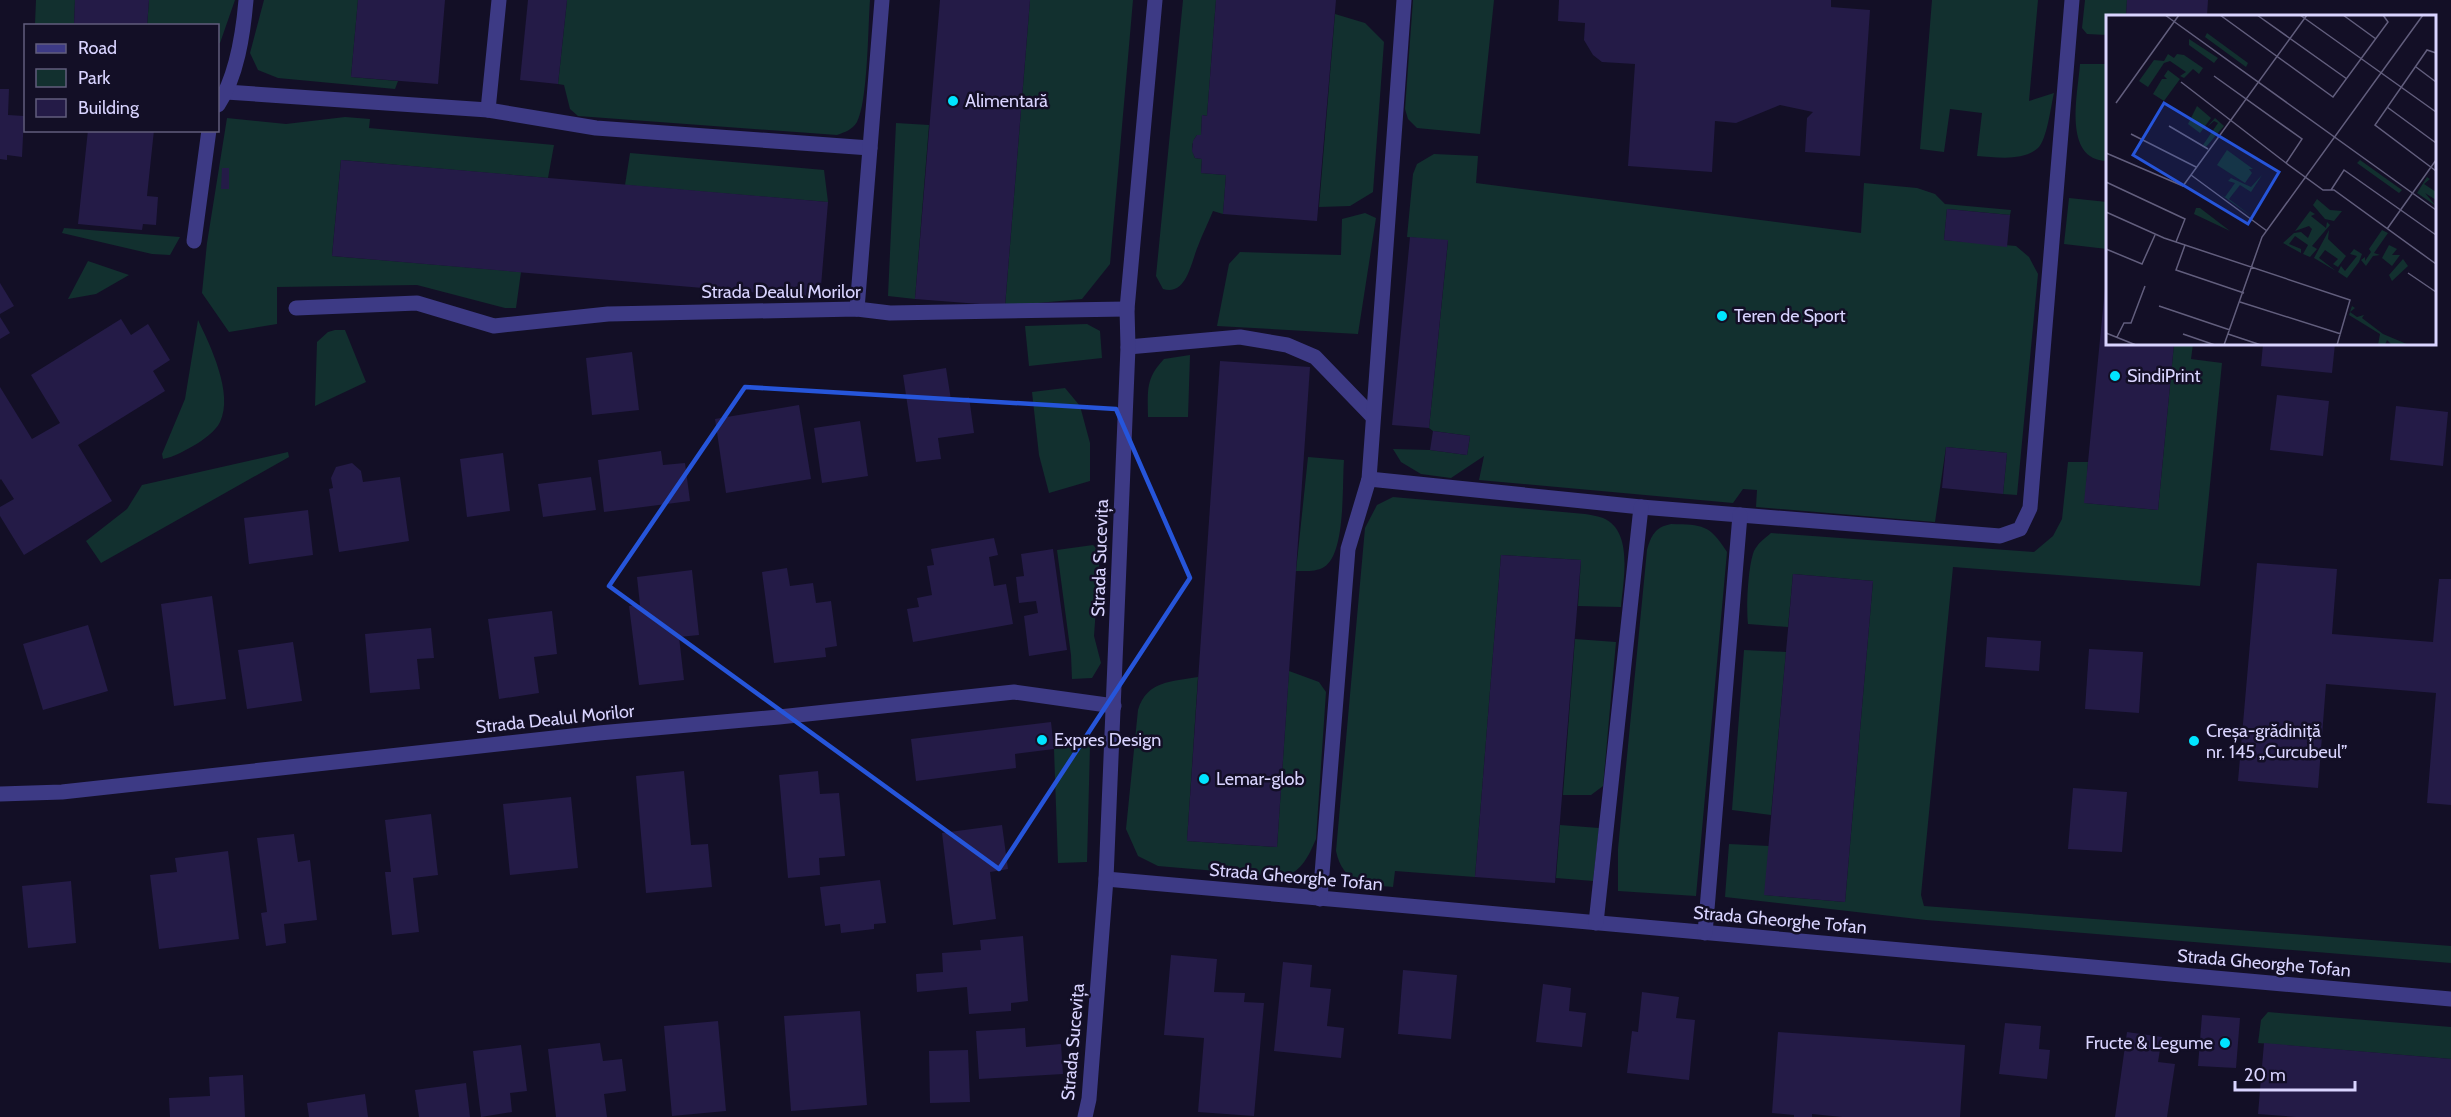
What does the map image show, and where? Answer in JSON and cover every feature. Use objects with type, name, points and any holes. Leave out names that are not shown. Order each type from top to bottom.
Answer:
[{"type":"street","points":[[219,103],[226,92],[243,29],[246,0]]},
{"type":"street","points":[[488,110],[499,0]]},
{"type":"street","points":[[857,309],[882,0]]},
{"type":"street","name":"Strada Sucevița","points":[[1085,1117],[1089,1099],[1106,879],[1128,347],[1127,309],[1155,0]]},
{"type":"street","points":[[1320,899],[1348,549],[1369,479],[1404,0]]},
{"type":"street","points":[[1369,479],[1641,507],[2000,536],[2020,529],[2030,508],[2073,0]]},
{"type":"street","points":[[226,92],[488,110],[596,128],[870,148]]},
{"type":"street","points":[[194,241],[209,132]]},
{"type":"street","name":"Strada Dealul Morilor","points":[[296,308],[417,303],[494,326],[608,314],[857,309],[890,313],[1127,309]]},
{"type":"street","points":[[1128,347],[1240,337],[1287,345],[1315,357],[1373,417]]},
{"type":"street","points":[[1596,923],[1641,507]]},
{"type":"street","points":[[1704,933],[1740,515]]},
{"type":"street","name":"Strada Dealul Morilor","points":[[0,794],[62,792],[599,733],[1014,692],[1114,706]]},
{"type":"street","name":"Strada Gheorghe Tofan","points":[[1106,879],[2451,999]]},
{"type":"highlighted area","points":[[745,387],[1116,409],[1190,578],[999,869],[609,586]]},
{"type":"green space","points":[[36,0],[75,0],[74,24],[35,24]]},
{"type":"green space","points":[[149,0],[235,0],[220,43],[219,24],[147,24]]},
{"type":"green space","points":[[264,0],[358,0],[351,77],[398,81],[395,89],[278,78],[258,70],[250,53]]},
{"type":"green space","points":[[567,0],[870,0],[865,82],[861,112],[857,122],[851,129],[837,135],[578,116],[570,109],[564,85],[558,84]]},
{"type":"green space","points":[[1030,0],[1133,0],[1110,264],[1082,299],[1005,306]]},
{"type":"green space","points":[[1183,0],[1216,0],[1207,116],[1202,115],[1201,135],[1195,138],[1192,149],[1195,158],[1202,159],[1201,173],[1226,175],[1223,214],[1213,211],[1187,276],[1183,283],[1171,290],[1163,289],[1156,276]]},
{"type":"green space","points":[[1413,0],[1494,0],[1480,134],[1417,128],[1408,119],[1405,109]]},
{"type":"green space","points":[[1932,0],[2038,0],[2029,101],[2054,93],[2044,138],[2038,148],[2017,157],[1977,156],[1982,113],[1950,109],[1944,152],[1920,149]]},
{"type":"green space","points":[[2085,0],[2127,0],[2126,15],[2106,15],[2106,35],[2087,34],[2082,28]]},
{"type":"green space","points":[[1335,14],[1365,23],[1384,42],[1373,192],[1350,206],[1319,207]]},
{"type":"green space","points":[[2080,64],[2106,64],[2106,161],[2093,158],[2084,150],[2078,138],[2076,107]]},
{"type":"green space","points":[[345,117],[370,119],[369,128],[554,145],[548,178],[341,160],[332,256],[521,272],[516,308],[505,308],[417,285],[277,287],[277,324],[229,332],[202,293],[207,243],[227,118],[286,124]]},
{"type":"green space","points":[[896,123],[929,125],[915,299],[888,296]]},
{"type":"green space","points":[[630,153],[824,170],[828,202],[625,185]]},
{"type":"green space","name":"Teren de Sport","points":[[1434,154],[1478,156],[1476,183],[1861,233],[1864,183],[1917,188],[1935,194],[1945,204],[2011,210],[2010,215],[1947,209],[1944,240],[2016,246],[2029,257],[2038,274],[2017,495],[2003,494],[2007,453],[1946,447],[1935,522],[1756,507],[1757,490],[1743,489],[1733,503],[1479,480],[1484,456],[1451,478],[1421,474],[1401,462],[1393,449],[1430,450],[1467,455],[1470,436],[1433,431],[1429,428],[1448,241],[1407,237],[1413,174],[1417,164]]},
{"type":"green space","points":[[2069,198],[2106,202],[2106,249],[2064,244]]},
{"type":"green space","points":[[1365,213],[1376,218],[1358,334],[1217,326],[1229,264],[1240,252],[1341,255],[1342,219]]},
{"type":"green space","points":[[64,228],[180,237],[170,255],[152,254],[62,233]]},
{"type":"green space","points":[[88,261],[129,275],[96,294],[68,299]]},
{"type":"green space","points":[[198,320],[219,370],[224,411],[220,422],[208,436],[182,452],[163,459],[162,454],[185,399]]},
{"type":"green space","points":[[1087,324],[1100,331],[1102,358],[1029,366],[1025,326]]},
{"type":"green space","points":[[345,330],[366,382],[315,406],[317,342],[328,332]]},
{"type":"green space","points":[[2174,345],[2193,345],[2191,359],[2222,363],[2200,586],[1953,567],[1921,895],[1924,906],[2451,946],[2451,963],[1926,920],[1725,897],[1729,844],[1769,846],[1765,895],[1845,902],[1873,581],[1793,574],[1788,627],[1748,624],[1749,576],[1754,551],[1761,541],[1771,533],[2034,552],[2053,536],[2062,519],[2068,462],[2088,462],[2085,503],[2158,510]]},
{"type":"green space","points":[[1190,355],[1188,417],[1148,417],[1149,386],[1153,373],[1164,359]]},
{"type":"green space","points":[[1065,388],[1080,406],[1090,443],[1090,481],[1049,493],[1039,455],[1032,392]]},
{"type":"green space","points":[[288,452],[289,457],[101,563],[86,541],[127,509],[142,485]]},
{"type":"green space","points":[[1308,457],[1344,460],[1342,518],[1331,560],[1318,570],[1296,571]]},
{"type":"green space","points":[[1393,497],[1585,514],[1603,518],[1613,524],[1619,534],[1623,545],[1624,571],[1621,607],[1578,606],[1581,560],[1501,555],[1475,877],[1395,871],[1393,887],[1364,883],[1349,876],[1339,862],[1336,851],[1365,528],[1377,505]]},
{"type":"green space","points":[[1671,524],[1698,526],[1710,531],[1727,552],[1696,896],[1618,891],[1618,849],[1647,550],[1654,533],[1661,527]]},
{"type":"green space","points":[[1093,545],[1100,552],[1094,636],[1101,663],[1092,678],[1072,679],[1057,550]]},
{"type":"green space","points":[[1575,639],[1616,642],[1603,786],[1591,795],[1563,795]]},
{"type":"green space","points":[[1744,650],[1786,652],[1771,815],[1732,810]]},
{"type":"green space","points":[[1289,671],[1319,682],[1326,692],[1316,839],[1304,862],[1285,877],[1158,866],[1138,856],[1126,829],[1138,710],[1142,700],[1154,688],[1170,682],[1198,677],[1187,841],[1277,847]]},
{"type":"green space","points":[[1090,745],[1087,862],[1058,863],[1054,749]]},
{"type":"green space","points":[[1560,825],[1599,828],[1593,881],[1556,878]]},
{"type":"green space","points":[[2268,1012],[2451,1027],[2451,1059],[2258,1043],[2261,1020]]},
{"type":"building","points":[[75,0],[149,0],[147,24],[74,24]]},
{"type":"building","points":[[358,0],[445,0],[438,84],[351,77]]},
{"type":"building","points":[[528,0],[567,0],[558,84],[520,80]]},
{"type":"building","points":[[940,0],[1030,0],[1005,306],[915,299]]},
{"type":"building","points":[[1216,0],[1336,0],[1317,221],[1223,214],[1226,175],[1201,173],[1202,159],[1195,158],[1192,151],[1193,141],[1197,135],[1201,135],[1202,115],[1207,116]]},
{"type":"building","points":[[1559,0],[1831,0],[1831,7],[1870,10],[1860,156],[1805,152],[1807,118],[1813,112],[1780,105],[1736,123],[1715,121],[1712,172],[1628,166],[1635,64],[1602,62],[1593,55],[1584,40],[1585,23],[1558,21]]},
{"type":"building","points":[[2127,0],[2208,0],[2207,15],[2126,15]]},
{"type":"building","points":[[0,89],[9,89],[8,115],[24,116],[22,157],[7,155],[7,160],[0,159]]},
{"type":"building","points":[[88,132],[154,132],[147,196],[158,197],[156,225],[143,224],[142,230],[78,224]]},
{"type":"building","points":[[341,160],[828,202],[820,298],[332,256]]},
{"type":"building","points":[[222,168],[229,168],[229,189],[221,189]]},
{"type":"building","points":[[1947,209],[2010,215],[2007,247],[1944,240]]},
{"type":"building","points":[[1410,237],[1448,240],[1429,428],[1392,425]]},
{"type":"building","points":[[2106,278],[2106,345],[2174,345],[2158,510],[2084,503]]},
{"type":"building","points":[[0,283],[14,306],[0,314]]},
{"type":"building","points":[[0,317],[10,333],[0,339]]},
{"type":"building","points":[[121,319],[131,335],[148,324],[170,360],[153,371],[165,391],[78,445],[112,501],[24,555],[0,516],[0,507],[14,499],[0,480],[0,387],[32,439],[60,423],[31,375]]},
{"type":"building","points":[[2263,345],[2335,345],[2332,373],[2261,366]]},
{"type":"building","points":[[632,352],[639,410],[592,415],[586,358]]},
{"type":"building","points":[[1220,361],[1310,367],[1277,847],[1187,841]]},
{"type":"building","points":[[946,368],[951,400],[969,397],[974,433],[938,438],[941,459],[916,462],[903,375]]},
{"type":"building","points":[[2277,395],[2329,401],[2323,456],[2270,450]]},
{"type":"building","points":[[799,405],[811,479],[726,493],[715,419]]},
{"type":"building","points":[[2396,406],[2448,412],[2443,466],[2390,460]]},
{"type":"building","points":[[860,421],[868,476],[822,483],[814,428]]},
{"type":"building","points":[[1433,431],[1470,436],[1467,455],[1430,450]]},
{"type":"building","points":[[1946,447],[2007,453],[2003,494],[1942,488]]},
{"type":"building","points":[[661,451],[663,465],[685,463],[690,501],[604,512],[598,460]]},
{"type":"building","points":[[503,453],[510,511],[467,517],[460,459]]},
{"type":"building","points":[[352,463],[361,471],[363,482],[400,477],[409,541],[339,552],[329,489],[333,488],[331,478],[336,467]]},
{"type":"building","points":[[591,477],[596,510],[543,517],[538,484]]},
{"type":"building","points":[[308,510],[313,555],[249,564],[244,518]]},
{"type":"building","points":[[994,538],[998,555],[989,557],[994,586],[1006,584],[1013,624],[913,642],[907,609],[919,607],[917,598],[932,595],[927,566],[934,565],[931,549]]},
{"type":"building","points":[[1053,549],[1067,650],[1029,656],[1024,616],[1038,613],[1036,601],[1019,603],[1016,577],[1024,576],[1021,554]]},
{"type":"building","points":[[1501,555],[1581,560],[1555,883],[1475,877]]},
{"type":"building","points":[[2257,563],[2337,569],[2332,634],[2433,642],[2439,579],[2451,579],[2451,805],[2427,803],[2436,693],[2326,684],[2318,788],[2238,781]]},
{"type":"building","points":[[787,568],[790,586],[813,583],[816,603],[831,601],[837,646],[825,648],[826,657],[774,663],[762,572]]},
{"type":"building","points":[[692,570],[699,635],[679,637],[684,680],[639,685],[629,606],[640,605],[637,577]]},
{"type":"building","points":[[1793,574],[1873,581],[1845,902],[1764,895]]},
{"type":"building","points":[[212,596],[226,699],[174,706],[161,604]]},
{"type":"building","points":[[552,611],[557,654],[534,657],[539,693],[499,699],[488,619]]},
{"type":"building","points":[[88,625],[108,691],[43,710],[23,644]]},
{"type":"building","points":[[431,628],[434,658],[417,659],[420,689],[370,693],[365,634]]},
{"type":"building","points":[[1987,637],[2041,641],[2039,671],[1985,667]]},
{"type":"building","points":[[293,642],[302,701],[247,709],[238,650]]},
{"type":"building","points":[[2089,649],[2143,652],[2139,713],[2085,709]]},
{"type":"building","points":[[1051,722],[1054,749],[1015,754],[1016,768],[916,781],[911,739]]},
{"type":"building","points":[[684,771],[691,845],[708,844],[712,887],[646,893],[636,776]]},
{"type":"building","points":[[818,771],[820,794],[839,793],[845,856],[819,858],[820,875],[788,878],[779,775]]},
{"type":"building","points":[[2073,788],[2127,792],[2122,852],[2068,849]]},
{"type":"building","points":[[571,797],[578,868],[510,875],[503,804]]},
{"type":"building","points":[[431,814],[438,875],[413,878],[419,932],[392,935],[385,872],[391,872],[385,820]]},
{"type":"building","points":[[1002,825],[1008,869],[990,872],[996,919],[953,925],[942,833]]},
{"type":"building","points":[[294,834],[298,862],[310,860],[317,920],[284,924],[286,943],[266,946],[261,913],[267,912],[257,838]]},
{"type":"building","points":[[228,851],[239,939],[159,949],[150,875],[177,872],[175,858]]},
{"type":"building","points":[[880,880],[886,923],[874,924],[874,929],[841,933],[840,924],[825,926],[820,887]]},
{"type":"building","points":[[71,881],[76,943],[28,948],[22,886]]},
{"type":"building","points":[[1023,936],[1028,1001],[1011,1003],[1011,1011],[969,1014],[967,987],[917,992],[916,974],[943,972],[942,953],[981,950],[980,940]]},
{"type":"building","points":[[1171,955],[1217,959],[1214,992],[1245,993],[1244,1002],[1264,1003],[1254,1116],[1198,1112],[1204,1038],[1164,1035]]},
{"type":"building","points":[[1283,962],[1312,965],[1310,987],[1331,989],[1327,1026],[1344,1028],[1341,1058],[1274,1051]]},
{"type":"building","points":[[1403,970],[1457,975],[1451,1039],[1398,1034]]},
{"type":"building","points":[[1543,984],[1571,988],[1569,1011],[1586,1013],[1582,1047],[1536,1042]]},
{"type":"building","points":[[1642,992],[1679,997],[1676,1018],[1695,1020],[1689,1080],[1627,1073],[1632,1031],[1638,1032]]},
{"type":"building","points":[[860,1011],[867,1105],[791,1111],[784,1016]]},
{"type":"building","points":[[2202,1015],[2240,1018],[2236,1068],[2198,1066]]},
{"type":"building","points":[[718,1021],[726,1111],[672,1116],[664,1026]]},
{"type":"building","points":[[2005,1023],[2041,1026],[2039,1049],[2050,1050],[2047,1079],[1999,1074]]},
{"type":"building","points":[[1025,1028],[1026,1047],[1061,1044],[1063,1074],[979,1079],[976,1031]]},
{"type":"building","points":[[1778,1032],[1965,1045],[1960,1117],[1842,1117],[1812,1114],[1812,1117],[1794,1117],[1794,1115],[1772,1113]]},
{"type":"building","points":[[2127,1032],[2162,1037],[2158,1062],[2175,1064],[2167,1117],[2115,1117]]},
{"type":"building","points":[[600,1043],[603,1061],[622,1059],[626,1091],[604,1094],[607,1117],[556,1117],[548,1049]]},
{"type":"building","points":[[2264,1043],[2451,1059],[2451,1117],[2296,1117],[2258,1114]]},
{"type":"building","points":[[521,1045],[527,1091],[510,1093],[512,1112],[481,1117],[473,1051]]},
{"type":"building","points":[[968,1050],[970,1102],[930,1103],[929,1051]]},
{"type":"building","points":[[243,1075],[245,1117],[170,1117],[169,1098],[210,1096],[209,1077]]},
{"type":"building","points":[[466,1083],[470,1117],[419,1117],[415,1090]]},
{"type":"building","points":[[365,1094],[368,1117],[309,1117],[307,1103]]},
{"type":"place","name":"Alimentară","points":[[953,101]]},
{"type":"place","name":"Teren de Sport","points":[[1722,316]]},
{"type":"place","name":"SindiPrint","points":[[2115,376]]},
{"type":"place","name":"Expres Design","points":[[1042,740]]},
{"type":"place","name":"Creșa-grădiniță nr. 145 „Curcubeul”","points":[[2194,741]]},
{"type":"place","name":"Lemar-glob","points":[[1204,779]]},
{"type":"place","name":"Fructe & Legume","points":[[2225,1043]]}]
